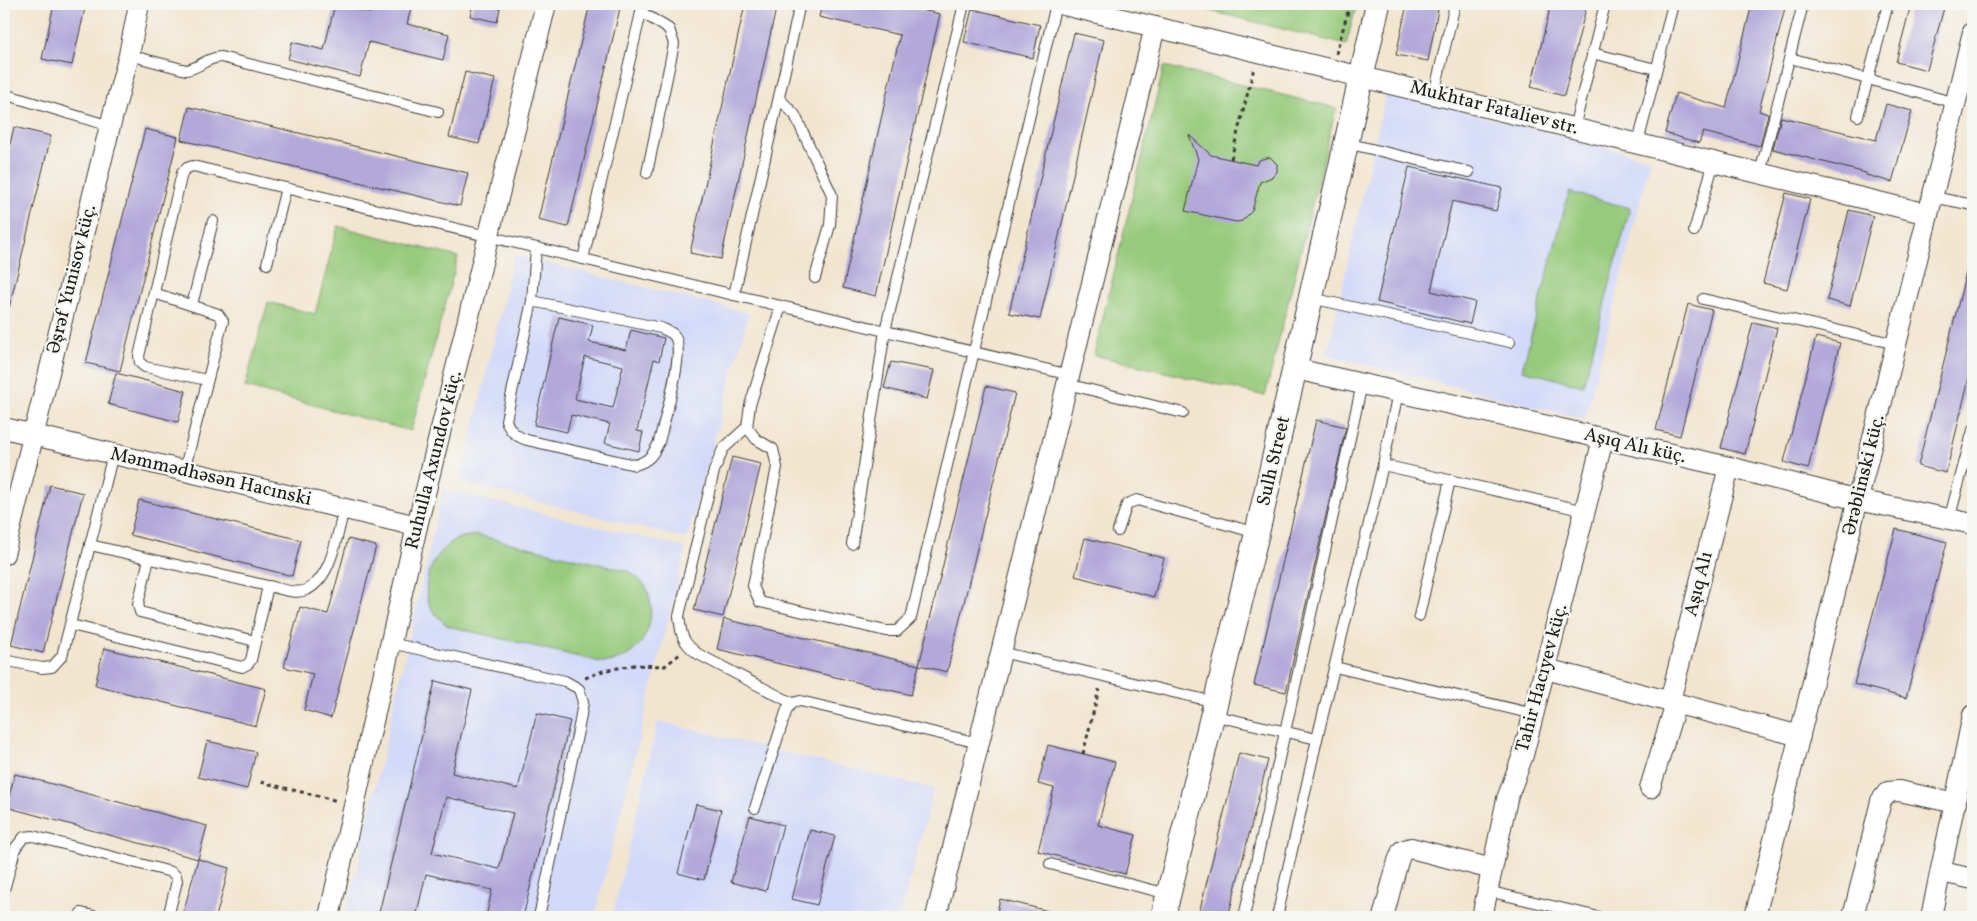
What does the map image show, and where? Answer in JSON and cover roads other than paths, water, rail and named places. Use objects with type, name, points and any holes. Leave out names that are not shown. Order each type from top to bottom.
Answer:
[{"type":"street","name":"Əşrəf Yunisov küç.","points":[[4,554],[110,126],[130,55],[139,4]]},
{"type":"street","name":"Ruhulla Axundov küç.","points":[[329,917],[417,526],[546,4]]},
{"type":"street","name":"Mukhtar Fataliev str.","points":[[1058,4],[1760,174],[1930,206]]},
{"type":"street","name":"Sulh Street","points":[[1162,917],[1296,369],[1378,4]]},
{"type":"street","points":[[936,917],[1155,27]]},
{"type":"street","name":"Ərəblinski küç.","points":[[1755,917],[1973,32]]},
{"type":"street","name":"Aşıq Alı küç.","points":[[1296,369],[1729,467],[1858,500],[1973,524]]},
{"type":"street","name":"Məmmədhəsən Hacınski","points":[[4,428],[417,526]]},
{"type":"street","name":"Tahir Hacıyev küç.","points":[[1482,917],[1507,799],[1523,755],[1546,669],[1603,439]]},
{"type":"street","name":"Aşıq Alı","points":[[1650,788],[1673,702],[1729,467]]},
{"type":"street","points":[[1546,669],[1800,736]]},
{"type":"street","points":[[1931,917],[1942,872],[1973,715]]},
{"type":"street","points":[[1853,917],[1881,801],[1888,792],[1899,791],[1956,802]]},
{"type":"street","points":[[1384,917],[1402,851],[1411,848],[1492,869]]},
{"type":"street","points":[[1942,872],[1973,879]]},
{"type":"lane","points":[[734,295],[800,4]]},
{"type":"lane","points":[[852,544],[885,331],[964,4]]},
{"type":"lane","points":[[747,427],[756,438],[773,449],[778,467],[753,586],[760,602],[886,631],[897,631],[911,618],[1058,4]]},
{"type":"lane","points":[[1434,94],[1455,4]]},
{"type":"lane","points":[[1574,128],[1605,4]]},
{"type":"lane","points":[[1638,143],[1673,4]]},
{"type":"lane","points":[[1760,174],[1803,4]]},
{"type":"lane","points":[[1858,116],[1888,4]]},
{"type":"lane","points":[[583,259],[642,8],[669,29],[674,44],[647,173]]},
{"type":"lane","points":[[1592,53],[1656,69]]},
{"type":"lane","points":[[130,55],[186,70],[195,69],[206,60],[221,57],[438,112]]},
{"type":"lane","points":[[1790,58],[1956,103]]},
{"type":"lane","points":[[4,110],[6,95],[110,126]]},
{"type":"lane","points":[[779,98],[795,115],[832,195],[830,225],[815,278]]},
{"type":"lane","points":[[1346,144],[1469,172]]},
{"type":"lane","points":[[1694,231],[1714,162]]},
{"type":"lane","points":[[207,380],[145,367],[140,363],[139,356],[182,173],[186,168],[194,166],[974,352],[1183,413]]},
{"type":"lane","points":[[267,264],[286,188]]},
{"type":"lane","points":[[1930,206],[1973,205]]},
{"type":"lane","points":[[192,306],[213,221]]},
{"type":"lane","points":[[532,301],[661,328],[673,333],[678,341],[678,357],[659,442],[654,454],[646,462],[635,465],[527,440],[517,437],[509,429],[506,420],[532,301],[536,248]]},
{"type":"lane","points":[[154,293],[218,314],[223,321],[184,471]]},
{"type":"lane","points":[[1312,298],[1510,342]]},
{"type":"lane","points":[[1703,299],[1896,344]]},
{"type":"lane","points":[[781,306],[750,405],[747,427],[723,449],[714,471],[678,616],[682,637],[688,646],[698,654],[792,702],[800,701],[979,743]]},
{"type":"lane","points":[[1244,917],[1362,384]]},
{"type":"lane","points":[[1277,917],[1317,739],[1384,465],[1398,392]]},
{"type":"lane","points":[[1949,520],[1973,430]]},
{"type":"lane","points":[[4,660],[42,668],[52,667],[62,656],[113,454]]},
{"type":"lane","points":[[1384,465],[1585,512]]},
{"type":"lane","points":[[1419,616],[1450,480]]},
{"type":"lane","points":[[1118,531],[1126,504],[1137,500],[1257,533]]},
{"type":"lane","points":[[90,545],[268,586],[292,591],[305,591],[317,582],[327,570],[344,509]]},
{"type":"lane","points":[[149,559],[138,604],[140,612],[255,641]]},
{"type":"lane","points":[[71,624],[242,667],[251,660],[268,586]]},
{"type":"lane","points":[[390,644],[565,681],[579,689],[583,702],[580,721],[539,917]]},
{"type":"lane","points":[[1001,652],[1103,676],[1285,732],[1317,739]]},
{"type":"lane","points":[[1335,667],[1534,714]]},
{"type":"lane","points":[[755,808],[787,709],[792,702]]},
{"type":"lane","points":[[4,890],[16,847],[24,837],[33,836],[171,872],[176,876],[177,881],[168,917]]},
{"type":"lane","points":[[1050,864],[1168,894]]},
{"type":"lane","points":[[1487,891],[1599,917]]},
{"type":"lane","points":[[81,913],[98,917]]}]
